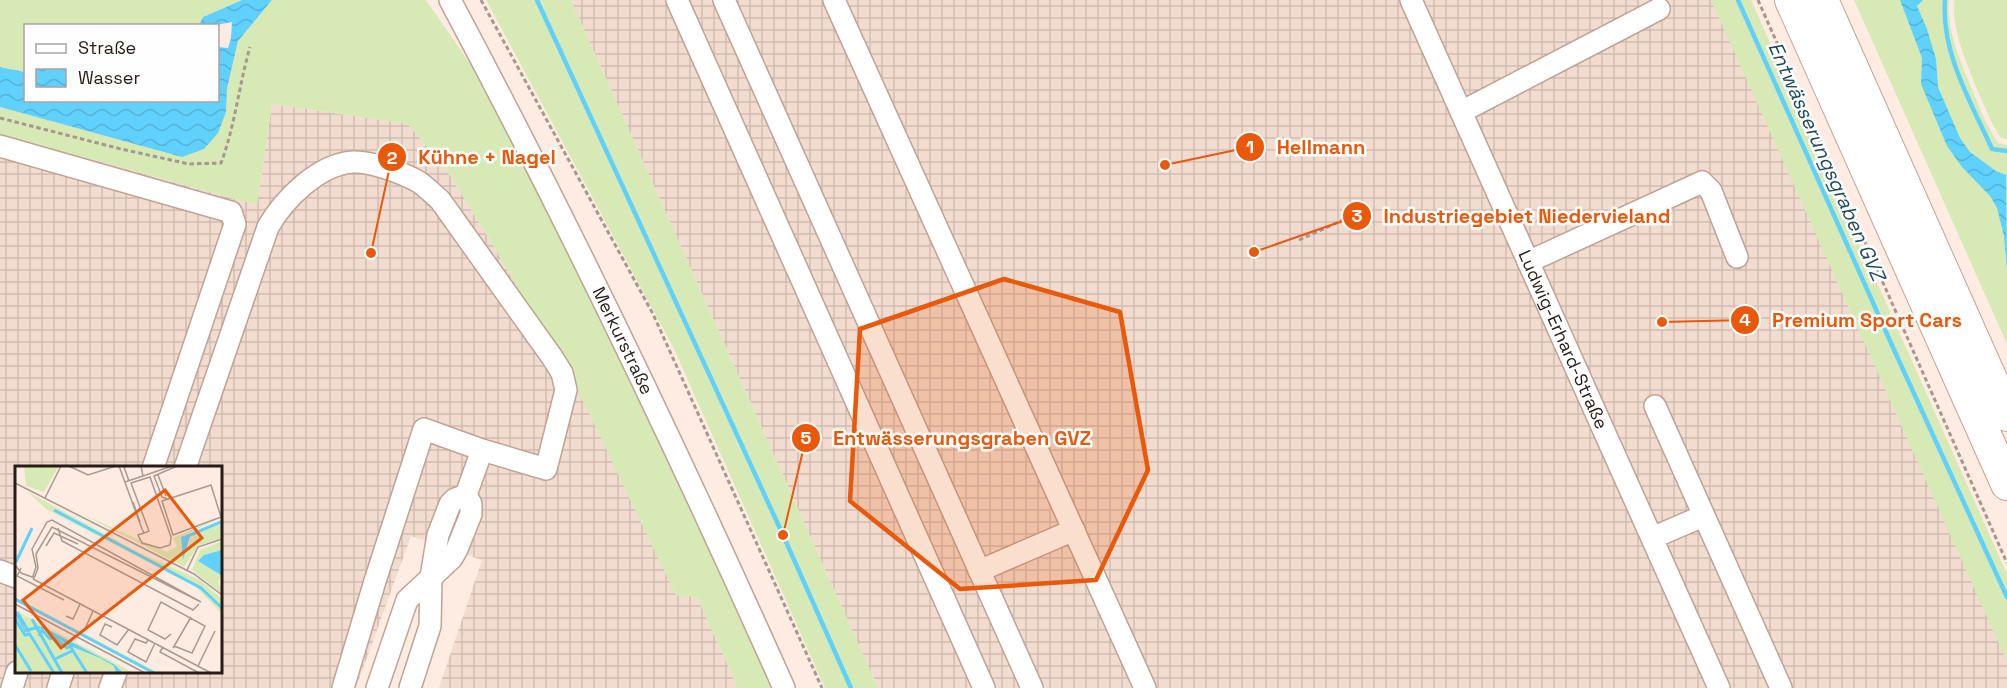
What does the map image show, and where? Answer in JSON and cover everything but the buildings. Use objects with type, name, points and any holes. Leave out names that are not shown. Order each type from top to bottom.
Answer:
[{"type":"highway","points":[[1791,0],[2007,484]]},
{"type":"highway","points":[[1822,0],[2007,415]]},
{"type":"street","name":"Merkurstraße","points":[[450,0],[523,136],[611,313],[692,483],[784,688]]},
{"type":"street","points":[[677,0],[984,688]]},
{"type":"street","points":[[724,0],[1032,688]]},
{"type":"street","points":[[834,0],[1145,688]]},
{"type":"street","name":"Ludwig-Erhard-Straße","points":[[1411,0],[1717,685]]},
{"type":"street","points":[[1461,112],[1659,9]]},
{"type":"street","points":[[0,146],[231,212],[235,224],[154,466]]},
{"type":"street","points":[[186,466],[268,227],[276,212],[293,193],[333,166],[353,162],[383,167],[409,178],[418,182],[440,200],[562,373],[566,390],[546,469],[482,450],[424,429],[343,688]]},
{"type":"street","points":[[1528,262],[1702,182],[1711,190],[1737,257]]},
{"type":"street","points":[[1654,406],[1781,688]]},
{"type":"street","points":[[376,688],[407,600],[452,558],[463,535],[471,514],[471,504],[466,495],[482,450]]},
{"type":"street","points":[[1652,538],[1704,516]]},
{"type":"street","points":[[979,571],[1074,530]]},
{"type":"street","points":[[0,571],[15,577]]},
{"type":"street","points":[[410,688],[430,626],[432,577]]},
{"type":"street","points":[[12,688],[17,673]]},
{"type":"street","points":[[58,688],[63,673]]},
{"type":"street","points":[[110,688],[116,673]]},
{"type":"path","points":[[481,0],[653,314],[822,688]]},
{"type":"path","points":[[1758,0],[2007,563]]},
{"type":"path","points":[[0,118],[189,164],[221,163],[229,142],[241,76],[250,47]]},
{"type":"path","points":[[1299,240],[1354,215]]},
{"type":"highlighted area","points":[[1004,279],[1120,312],[1148,470],[1096,580],[960,589],[850,501],[860,329]]},
{"type":"shaded area","points":[[571,0],[1712,0],[2007,660],[2007,688],[878,688]]},
{"type":"shaded area","points":[[272,104],[408,124],[446,169],[496,250],[697,597],[738,688],[439,688],[482,560],[411,536],[356,688],[0,688],[0,134],[257,205]]},
{"type":"green space","points":[[0,0],[242,0],[203,17],[200,24],[24,24],[24,72],[0,67]]},
{"type":"green space","points":[[272,0],[426,0],[482,81],[590,292],[774,688],[738,688],[697,597],[676,596],[586,407],[496,250],[446,169],[408,124],[272,104],[257,205],[0,134],[0,107],[182,157],[226,112],[227,89],[238,41]]},
{"type":"green space","points":[[486,0],[571,0],[878,688],[825,688],[673,347]]},
{"type":"green space","points":[[1711,0],[1751,0],[2007,574],[2007,662]]},
{"type":"green space","points":[[1854,0],[1949,0],[1952,34],[1962,66],[1990,129],[1998,143],[2007,145],[2007,344]]},
{"type":"green space","points":[[1954,0],[2007,0],[2007,139],[2001,138],[1976,87],[1957,34]]},
{"type":"water","points":[[242,0],[272,0],[238,41],[227,89],[226,112],[218,133],[204,149],[182,157],[0,107],[0,67],[24,72],[24,102],[219,102],[219,47],[228,48],[232,22],[200,24],[203,17]]},
{"type":"water","points":[[1900,0],[1923,0],[1917,6],[1936,59],[1938,87],[1960,138],[1970,152],[1996,171],[2006,175],[2007,270],[2004,236],[1997,208],[1990,196],[1962,167],[1947,146],[1921,84],[1922,58]]},
{"type":"waterway","name":"Entwässerungsgraben GVZ","points":[[537,0],[851,688]]},
{"type":"waterway","name":"Entwässerungsgraben GVZ","points":[[1738,0],[2007,597]]},
{"type":"waterway","points":[[1945,0],[1948,39],[1959,77],[1992,149],[2007,151]]},
{"type":"place","name":"Hellmann","points":[[1165,165]]},
{"type":"place","name":"Industriegebiet Niedervieland","points":[[1254,252]]},
{"type":"place","name":"Kühne + Nagel","points":[[371,253]]},
{"type":"place","name":"Premium Sport Cars","points":[[1662,322]]},
{"type":"place","name":"Entwässerungsgraben GVZ","points":[[783,535]]}]
